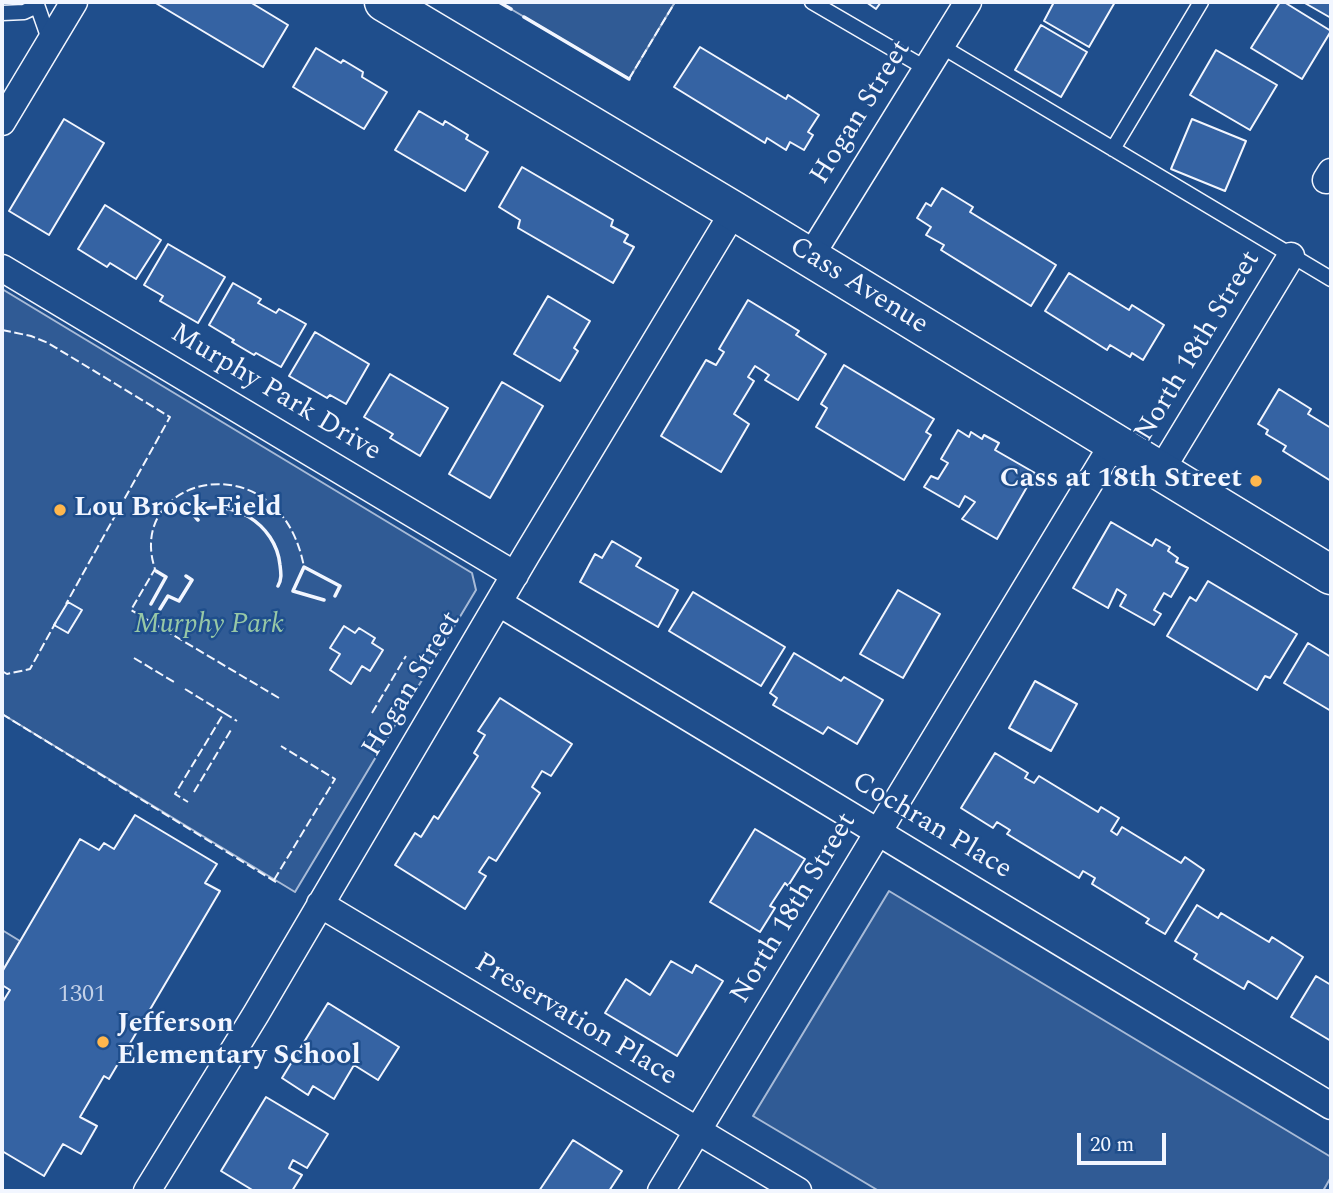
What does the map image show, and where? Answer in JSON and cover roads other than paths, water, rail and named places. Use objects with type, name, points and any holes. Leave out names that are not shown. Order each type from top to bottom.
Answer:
[{"type":"main road","name":"Cass Avenue","points":[[384,2],[734,211],[1331,575]]},
{"type":"street","points":[[2,122],[74,2]]},
{"type":"street","name":"Hogan Street","points":[[810,257],[968,2]]},
{"type":"street","name":"Hogan Street","points":[[146,1191],[256,1014],[734,211]]},
{"type":"street","name":"North 18th Street","points":[[1160,472],[1292,256]]},
{"type":"street","name":"Murphy Park Drive","points":[[2,268],[515,575]]},
{"type":"street","name":"North 18th Street","points":[[661,1191],[1113,444]]},
{"type":"street","name":"Cochran Place","points":[[499,603],[1331,1106]]},
{"type":"street","name":"Preservation Place","points":[[320,904],[798,1191]]},
{"type":"lane","points":[[812,2],[927,69]]},
{"type":"lane","points":[[1113,149],[1201,2]]},
{"type":"lane","points":[[2,13],[24,12],[37,4],[50,42]]},
{"type":"lane","points":[[941,46],[1331,279]]},
{"type":"place","name":"Cass at 18th Street","points":[[1256,481]]},
{"type":"place","name":"Lou Brock Field","points":[[60,510]]},
{"type":"place","name":"Jefferson Elementary School","points":[[103,1042]]},
{"type":"park label","name":"Murphy Park","points":[[209,627]]}]
